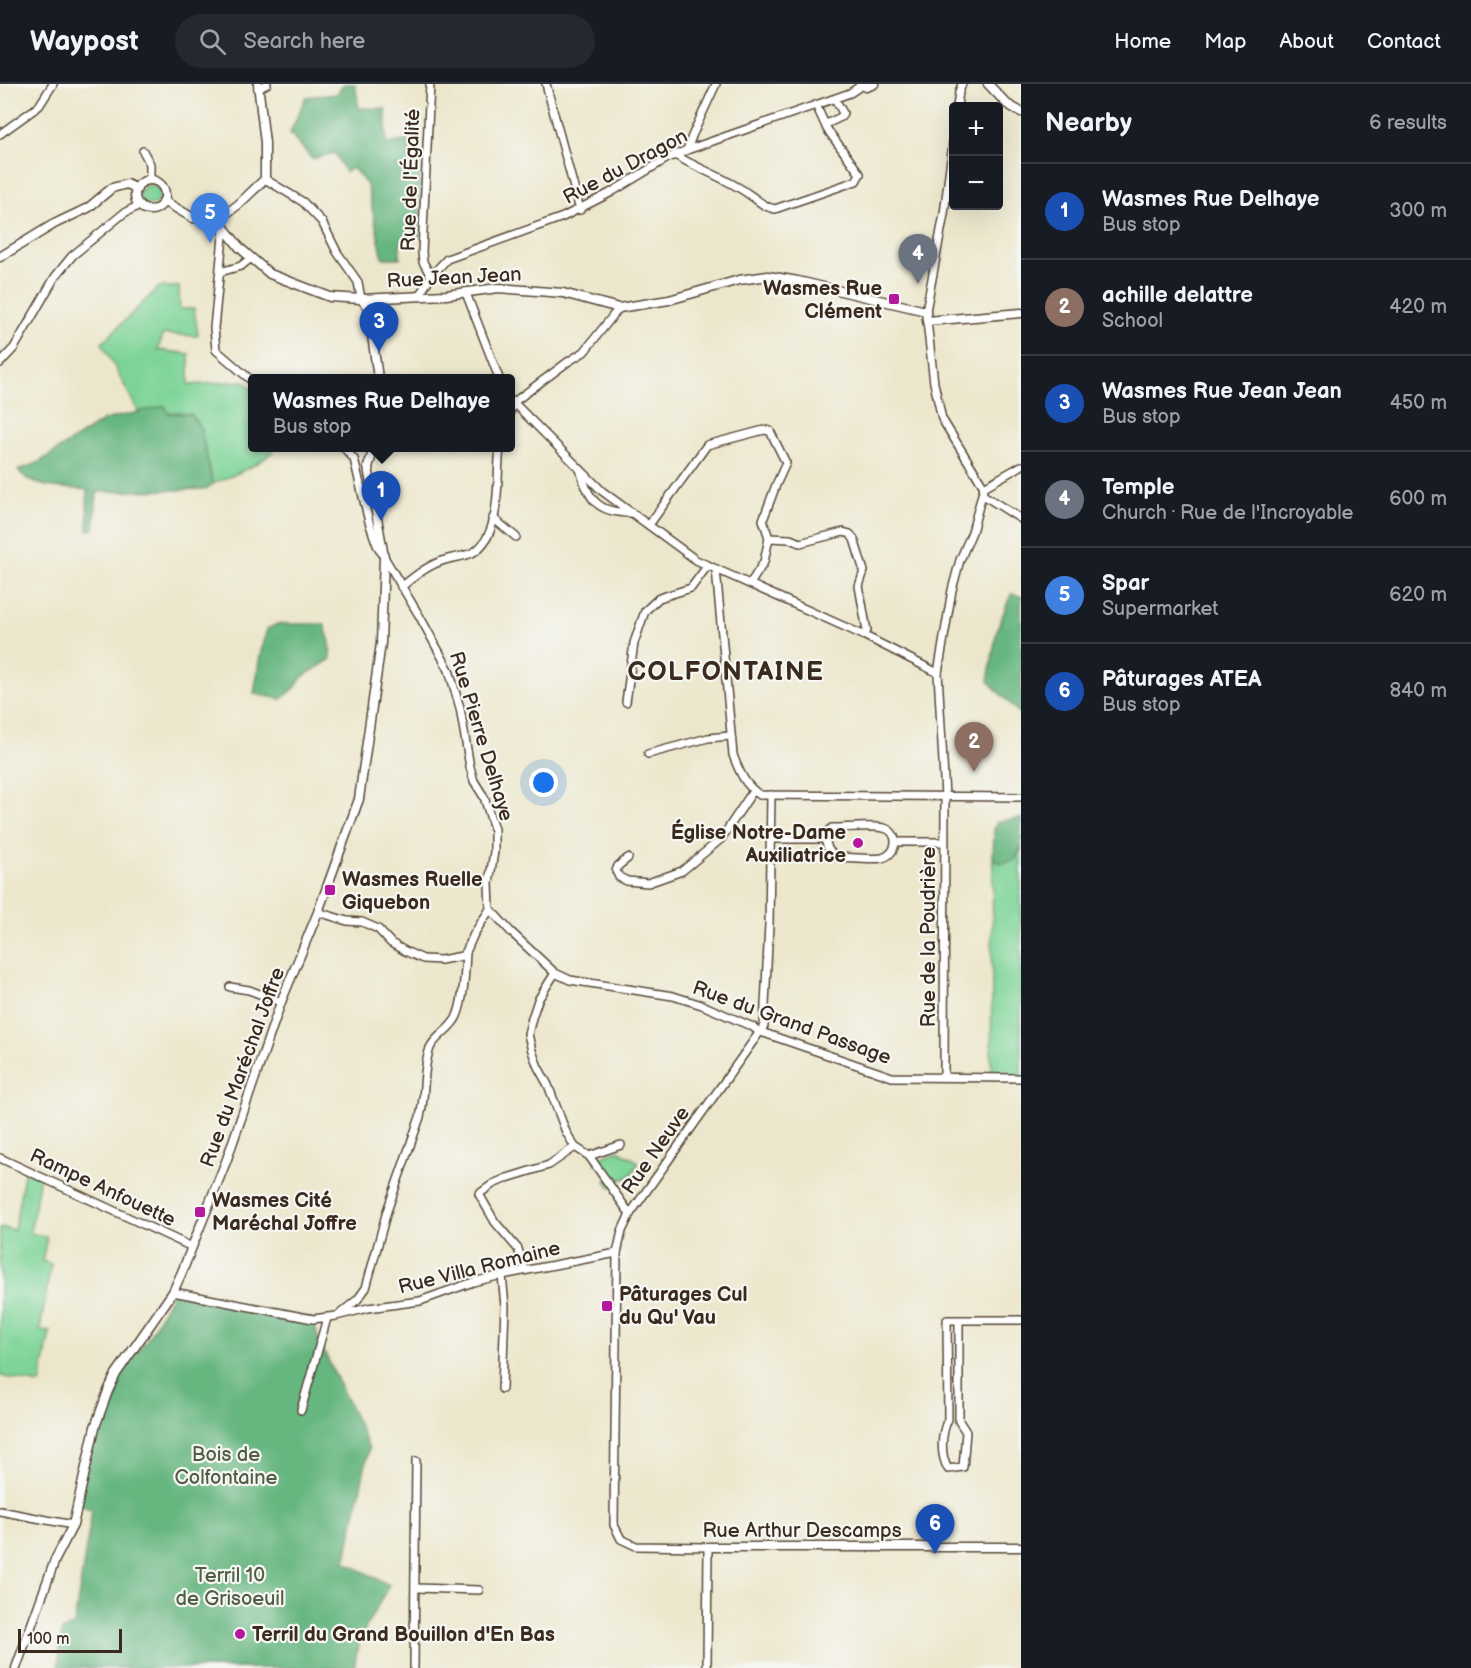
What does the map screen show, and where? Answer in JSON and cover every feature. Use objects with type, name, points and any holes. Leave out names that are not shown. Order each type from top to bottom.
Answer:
[{"type":"street","points":[[0,134],[39,106],[53,84]]},
{"type":"street","points":[[248,378],[216,350],[214,328],[220,272],[221,224],[265,179],[265,140],[258,87],[267,84]]},
{"type":"street","name":"Rue de l'Égalité","points":[[430,84],[422,252],[423,262],[431,276]]},
{"type":"street","points":[[546,84],[580,210]]},
{"type":"street","points":[[687,150],[716,84]]},
{"type":"street","points":[[861,85],[869,87],[874,84]]},
{"type":"street","points":[[957,102],[958,92],[962,84]]},
{"type":"street","points":[[988,84],[1007,104],[1021,112]]},
{"type":"street","name":"Rue du Dragon","points":[[419,296],[431,276],[447,259],[453,256],[533,229],[580,210],[675,155],[835,99],[852,92],[861,85]]},
{"type":"street","points":[[826,124],[841,117],[843,113],[835,99]]},
{"type":"street","points":[[675,155],[687,163],[733,183],[767,208],[775,208],[856,181],[860,174],[827,129],[816,105]]},
{"type":"street","points":[[143,151],[150,164],[150,180]]},
{"type":"street","points":[[951,156],[944,214],[926,311],[934,383],[942,419],[984,487],[1021,466]]},
{"type":"street","points":[[265,179],[303,202],[322,222],[337,252],[358,282],[361,299],[368,307],[377,374]]},
{"type":"street","points":[[150,180],[160,183],[165,192],[164,201],[153,209],[140,205],[136,197],[141,183],[150,180]]},
{"type":"street","points":[[0,257],[54,224],[88,208],[112,188],[127,184],[137,189]]},
{"type":"street","points":[[164,201],[193,218],[221,224]]},
{"type":"street","points":[[0,363],[14,348],[55,277],[72,256],[124,213],[140,205]]},
{"type":"street","name":"Rue Jean Jean","points":[[221,224],[240,248],[270,274],[330,297],[361,299],[419,296],[498,288],[563,293],[619,308]]},
{"type":"street","points":[[220,272],[241,266],[251,258]]},
{"type":"street","points":[[515,399],[584,352],[619,308],[669,300],[739,280],[768,276],[926,311]]},
{"type":"street","points":[[466,293],[497,374]]},
{"type":"street","points":[[927,321],[1021,313]]},
{"type":"street","points":[[515,404],[602,491],[696,560],[863,635],[938,672]]},
{"type":"street","points":[[649,525],[707,445],[764,430],[770,432],[786,463],[763,520],[769,538],[764,562],[750,584]]},
{"type":"street","name":"Rue Pierre Delhaye","points":[[348,452],[354,459],[377,545],[449,670],[460,708],[470,767],[474,781],[484,797],[494,829],[494,852],[489,883],[490,909]]},
{"type":"street","name":"Rue du Maréchal Joffre","points":[[16,1668],[55,1560],[73,1525],[95,1427],[108,1391],[116,1374],[172,1292],[192,1247],[230,1150],[281,1002],[318,912],[359,799],[381,644],[384,557],[368,467],[372,452]]},
{"type":"street","points":[[401,587],[429,566],[475,552],[484,540],[497,506],[500,452]]},
{"type":"street","points":[[579,467],[589,496],[602,508],[616,513],[632,513]]},
{"type":"street","name":"Rue de la Poudrière","points":[[944,1077],[945,796],[938,672],[952,590],[984,487]]},
{"type":"street","points":[[983,495],[1021,519]]},
{"type":"street","points":[[494,518],[516,537]]},
{"type":"street","points":[[769,538],[789,539],[800,543],[843,532],[855,539],[864,572],[859,586],[867,631],[863,635]]},
{"type":"street","points":[[626,702],[634,644],[645,611],[659,598],[691,588],[712,567]]},
{"type":"street","points":[[712,567],[733,755],[741,776],[753,791],[760,795],[1021,797]]},
{"type":"street","points":[[648,754],[708,738],[730,736]]},
{"type":"street","points":[[628,858],[618,866],[616,871],[619,877],[627,881],[648,883],[682,871],[721,839],[753,791]]},
{"type":"street","name":"Rue Neuve","points":[[621,1539],[617,1533],[613,1515],[617,1253],[622,1231],[630,1214],[758,1031],[764,1026],[769,924],[771,795]]},
{"type":"street","points":[[832,828],[885,828],[894,834],[896,842],[893,850],[884,858],[835,857],[828,849],[825,839],[832,828]]},
{"type":"street","points":[[771,839],[825,839]]},
{"type":"street","points":[[896,842],[944,842]]},
{"type":"street","points":[[336,1316],[358,1299],[371,1275],[387,1211],[420,1117],[431,1045],[457,1017],[466,952],[490,909],[555,973],[538,1000],[528,1034],[537,1067],[548,1085],[566,1132],[575,1147],[590,1156],[630,1214]]},
{"type":"street","points":[[318,912],[347,921],[363,922],[378,929],[391,943],[423,959],[441,960],[462,956],[466,952]]},
{"type":"street","name":"Rue du Grand Passage","points":[[555,973],[570,980],[673,996],[702,1005],[758,1031],[892,1077],[1021,1078]]},
{"type":"street","points":[[230,987],[249,990],[281,1002]]},
{"type":"street","points":[[590,1156],[621,1145]]},
{"type":"street","points":[[525,1270],[518,1249],[495,1222],[479,1194],[507,1178],[549,1165],[575,1147]]},
{"type":"street","name":"Rampe Anfouette","points":[[0,1158],[192,1247]]},
{"type":"street","name":"Rue Villa Romaine","points":[[172,1292],[313,1318],[327,1318],[368,1308],[420,1301],[502,1275],[617,1253]]},
{"type":"street","points":[[502,1275],[505,1306],[502,1389]]},
{"type":"street","points":[[301,1410],[327,1318]]},
{"type":"street","points":[[959,1320],[960,1421],[966,1432],[963,1467],[948,1469],[944,1461],[943,1430],[948,1419],[947,1320],[959,1320],[1021,1320]]},
{"type":"street","points":[[414,1668],[416,1461]]},
{"type":"street","points":[[0,1511],[73,1525]]},
{"type":"street","name":"Rue Arthur Descamps","points":[[621,1539],[636,1546],[1021,1547]]},
{"type":"street","points":[[707,1668],[708,1547]]},
{"type":"street","points":[[416,1588],[479,1590]]},
{"type":"green space","points":[[344,84],[355,84],[359,108],[386,109],[386,144],[412,140],[409,162],[419,163],[420,235],[400,244],[400,258],[383,258],[367,185],[353,168],[345,172],[335,153],[312,159],[290,133],[306,97],[337,94]]},
{"type":"green space","points":[[150,185],[157,188],[160,195],[157,202],[150,205],[143,202],[140,195],[143,188]]},
{"type":"green space","points":[[159,287],[179,287],[180,309],[194,309],[198,336],[163,334],[158,350],[189,354],[189,385],[244,381],[248,385],[248,452],[272,452],[255,465],[213,484],[200,427],[179,412],[167,413],[165,406],[139,413],[102,343]]},
{"type":"green space","points":[[165,406],[168,413],[191,414],[200,427],[213,484],[206,489],[97,492],[94,529],[88,530],[87,490],[40,484],[24,476],[18,470],[38,463],[104,420]]},
{"type":"green space","points":[[1011,594],[1021,596],[1021,715],[988,681],[997,630]]},
{"type":"green space","points":[[277,624],[324,624],[330,642],[331,659],[302,677],[295,688],[281,699],[254,694],[267,629]]},
{"type":"green space","points":[[1021,818],[1021,846],[1016,859],[1007,862],[996,861],[993,859],[994,830],[997,822]]},
{"type":"green space","points":[[1021,846],[1021,1078],[991,1078],[993,859],[1007,862],[1016,859]]},
{"type":"green space","points":[[618,1150],[639,1162],[630,1177],[619,1180],[611,1187],[605,1180],[610,1177],[600,1162],[596,1164],[597,1158]]},
{"type":"green space","points":[[25,1169],[40,1176],[30,1233],[47,1237],[42,1261],[51,1264],[40,1330],[50,1332],[40,1384],[0,1376],[0,1227],[14,1230]]},
{"type":"green space","name":"Bois de Colfontaine","points":[[173,1292],[313,1319],[318,1338],[369,1448],[345,1562],[389,1585],[359,1640],[354,1668],[58,1668],[62,1631],[74,1625],[92,1510],[77,1503],[90,1452],[116,1374],[147,1340]]},
{"type":"place","name":"Spar","points":[[210,243]]},
{"type":"place","name":"Temple","points":[[918,284]]},
{"type":"place","name":"Wasmes Rue Clément","points":[[894,299]]},
{"type":"place","name":"Wasmes Rue Jean Jean","points":[[379,352]]},
{"type":"place","name":"Wasmes Rue Delhaye","points":[[381,521]]},
{"type":"place","name":"achille delattre","points":[[974,772]]},
{"type":"place","name":"Église Notre-Dame Auxiliatrice","points":[[858,843]]},
{"type":"place","name":"Wasmes Ruelle Giquebon","points":[[330,890]]},
{"type":"place","name":"Wasmes Cité Maréchal Joffre","points":[[200,1212]]},
{"type":"place","name":"Pâturages Cul du Qu' Vau","points":[[607,1306]]},
{"type":"place","name":"Pâturages ATEA","points":[[935,1554]]},
{"type":"place","name":"Terril du Grand Bouillon d'En Bas","points":[[240,1634]]},
{"type":"district","name":"COLFONTAINE","points":[[726,671]]},
{"type":"park label","name":"Terril 10 de Grisoeuil","points":[[230,1586]]}]
